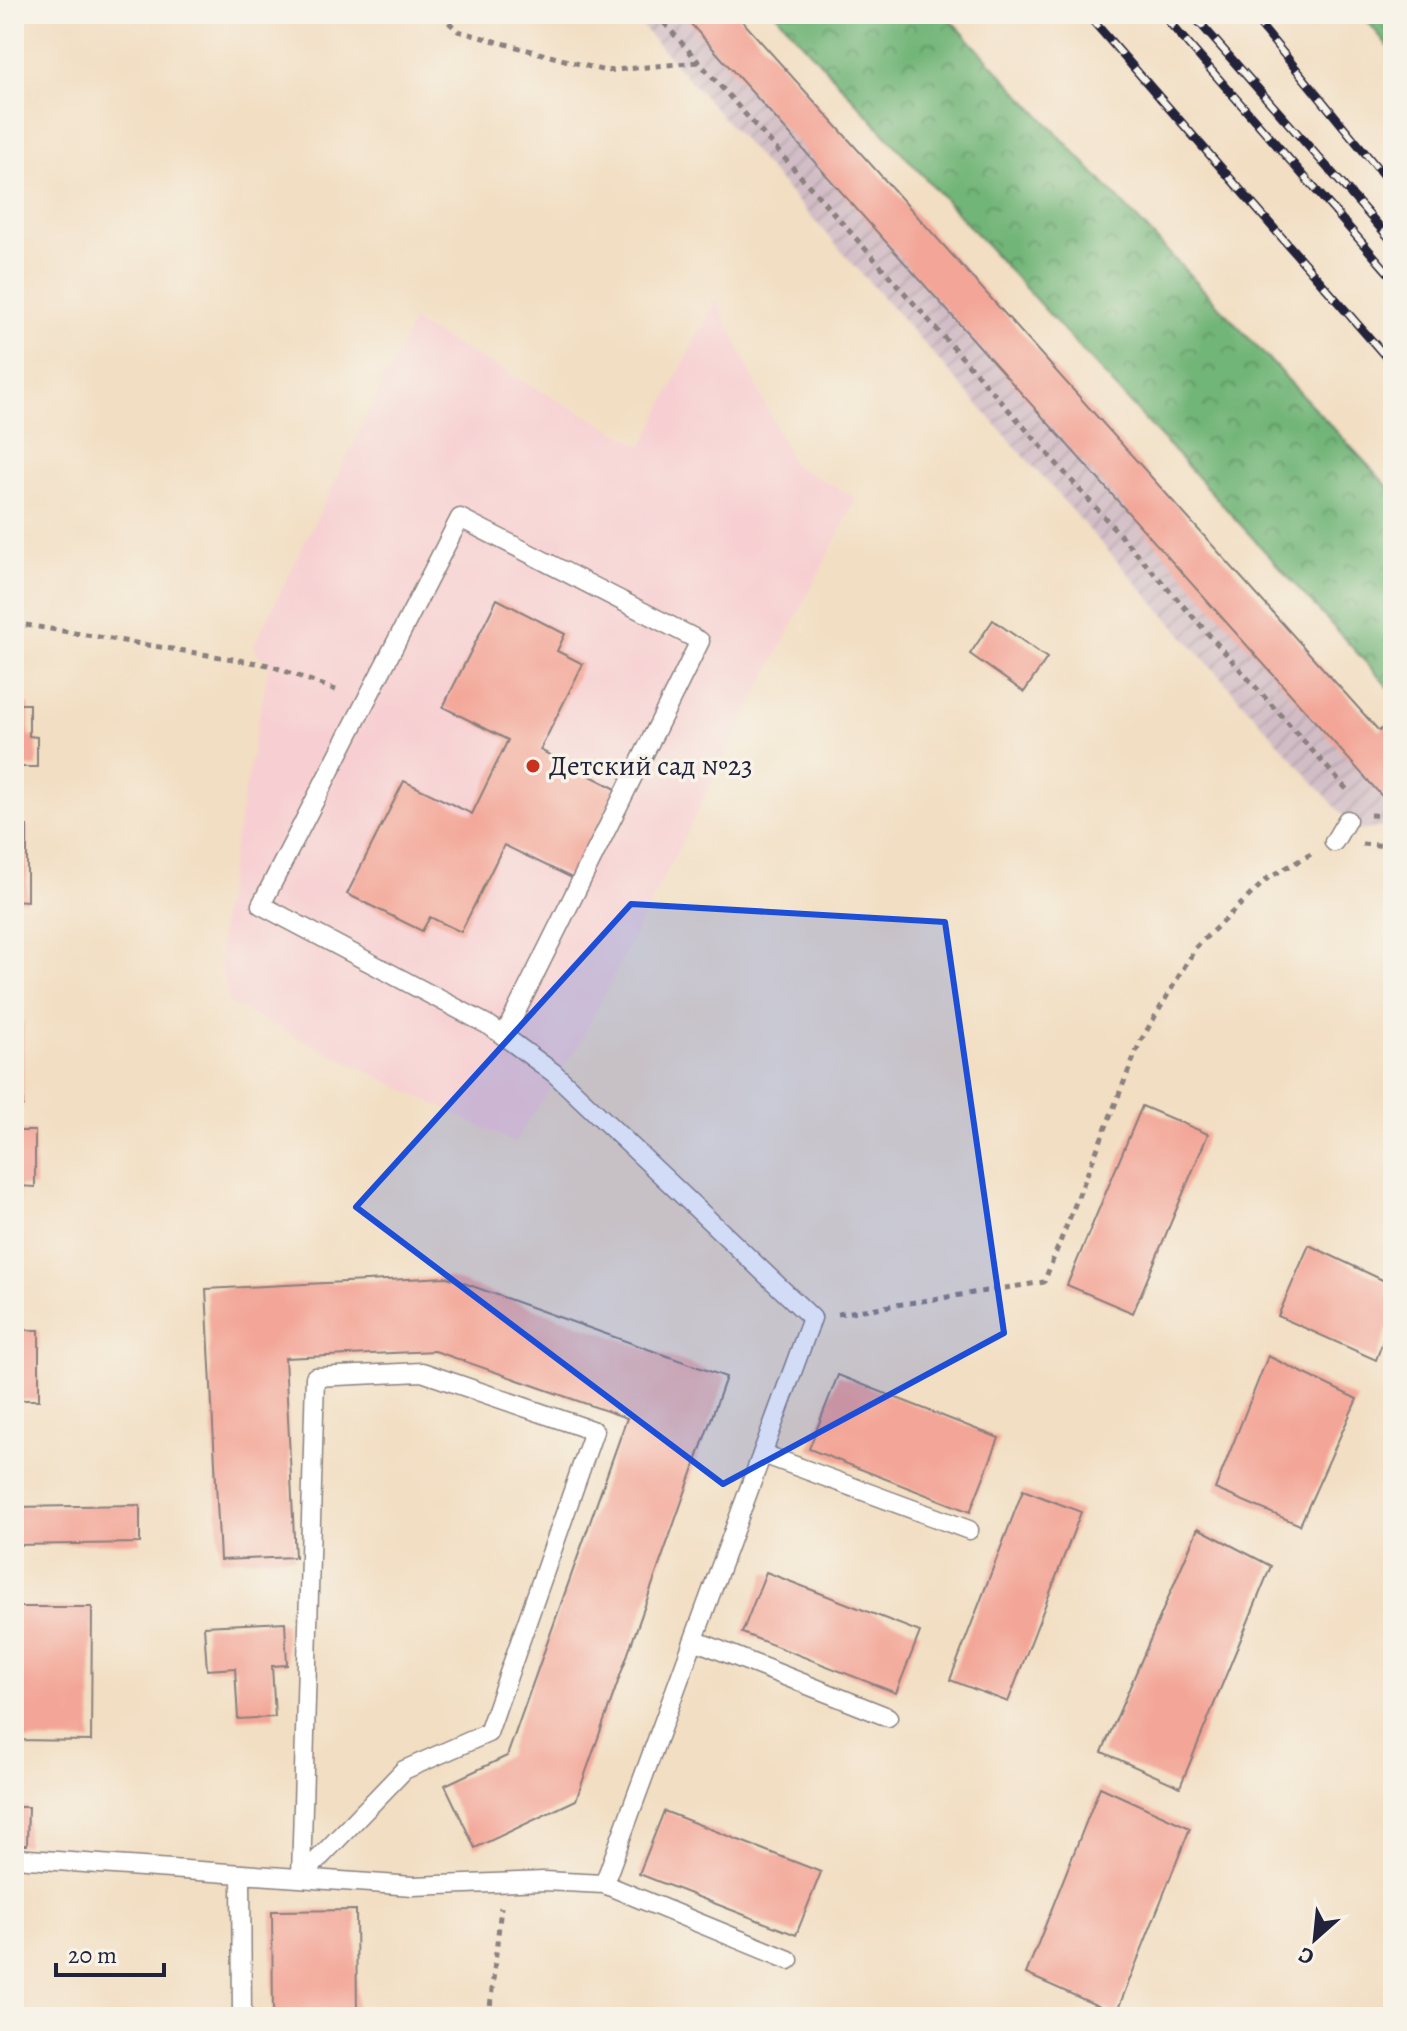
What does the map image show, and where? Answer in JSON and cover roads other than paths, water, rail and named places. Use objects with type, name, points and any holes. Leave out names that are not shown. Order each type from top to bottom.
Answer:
[{"type":"lane","points":[[504,1036],[700,641],[460,518],[261,905],[490,1026],[554,1073],[812,1318],[604,1884]]},
{"type":"lane","points":[[1334,842],[1347,820]]},
{"type":"lane","points":[[422,1372],[594,1431],[488,1733],[404,1770],[301,1877],[315,1377],[422,1372]]},
{"type":"lane","points":[[763,1454],[969,1530]]},
{"type":"lane","points":[[694,1640],[888,1717]]},
{"type":"lane","points":[[14,1858],[413,1886],[503,1882],[604,1884],[789,1960]]},
{"type":"lane","points":[[241,1874],[242,2017]]},
{"type":"railway","points":[[1087,14],[1393,365]]},
{"type":"railway","points":[[1162,14],[1393,278]]},
{"type":"railway","points":[[1192,14],[1393,242]]},
{"type":"railway","points":[[1251,14],[1393,187]]},
{"type":"place","name":"Детский сад №23","points":[[533,766]]}]
